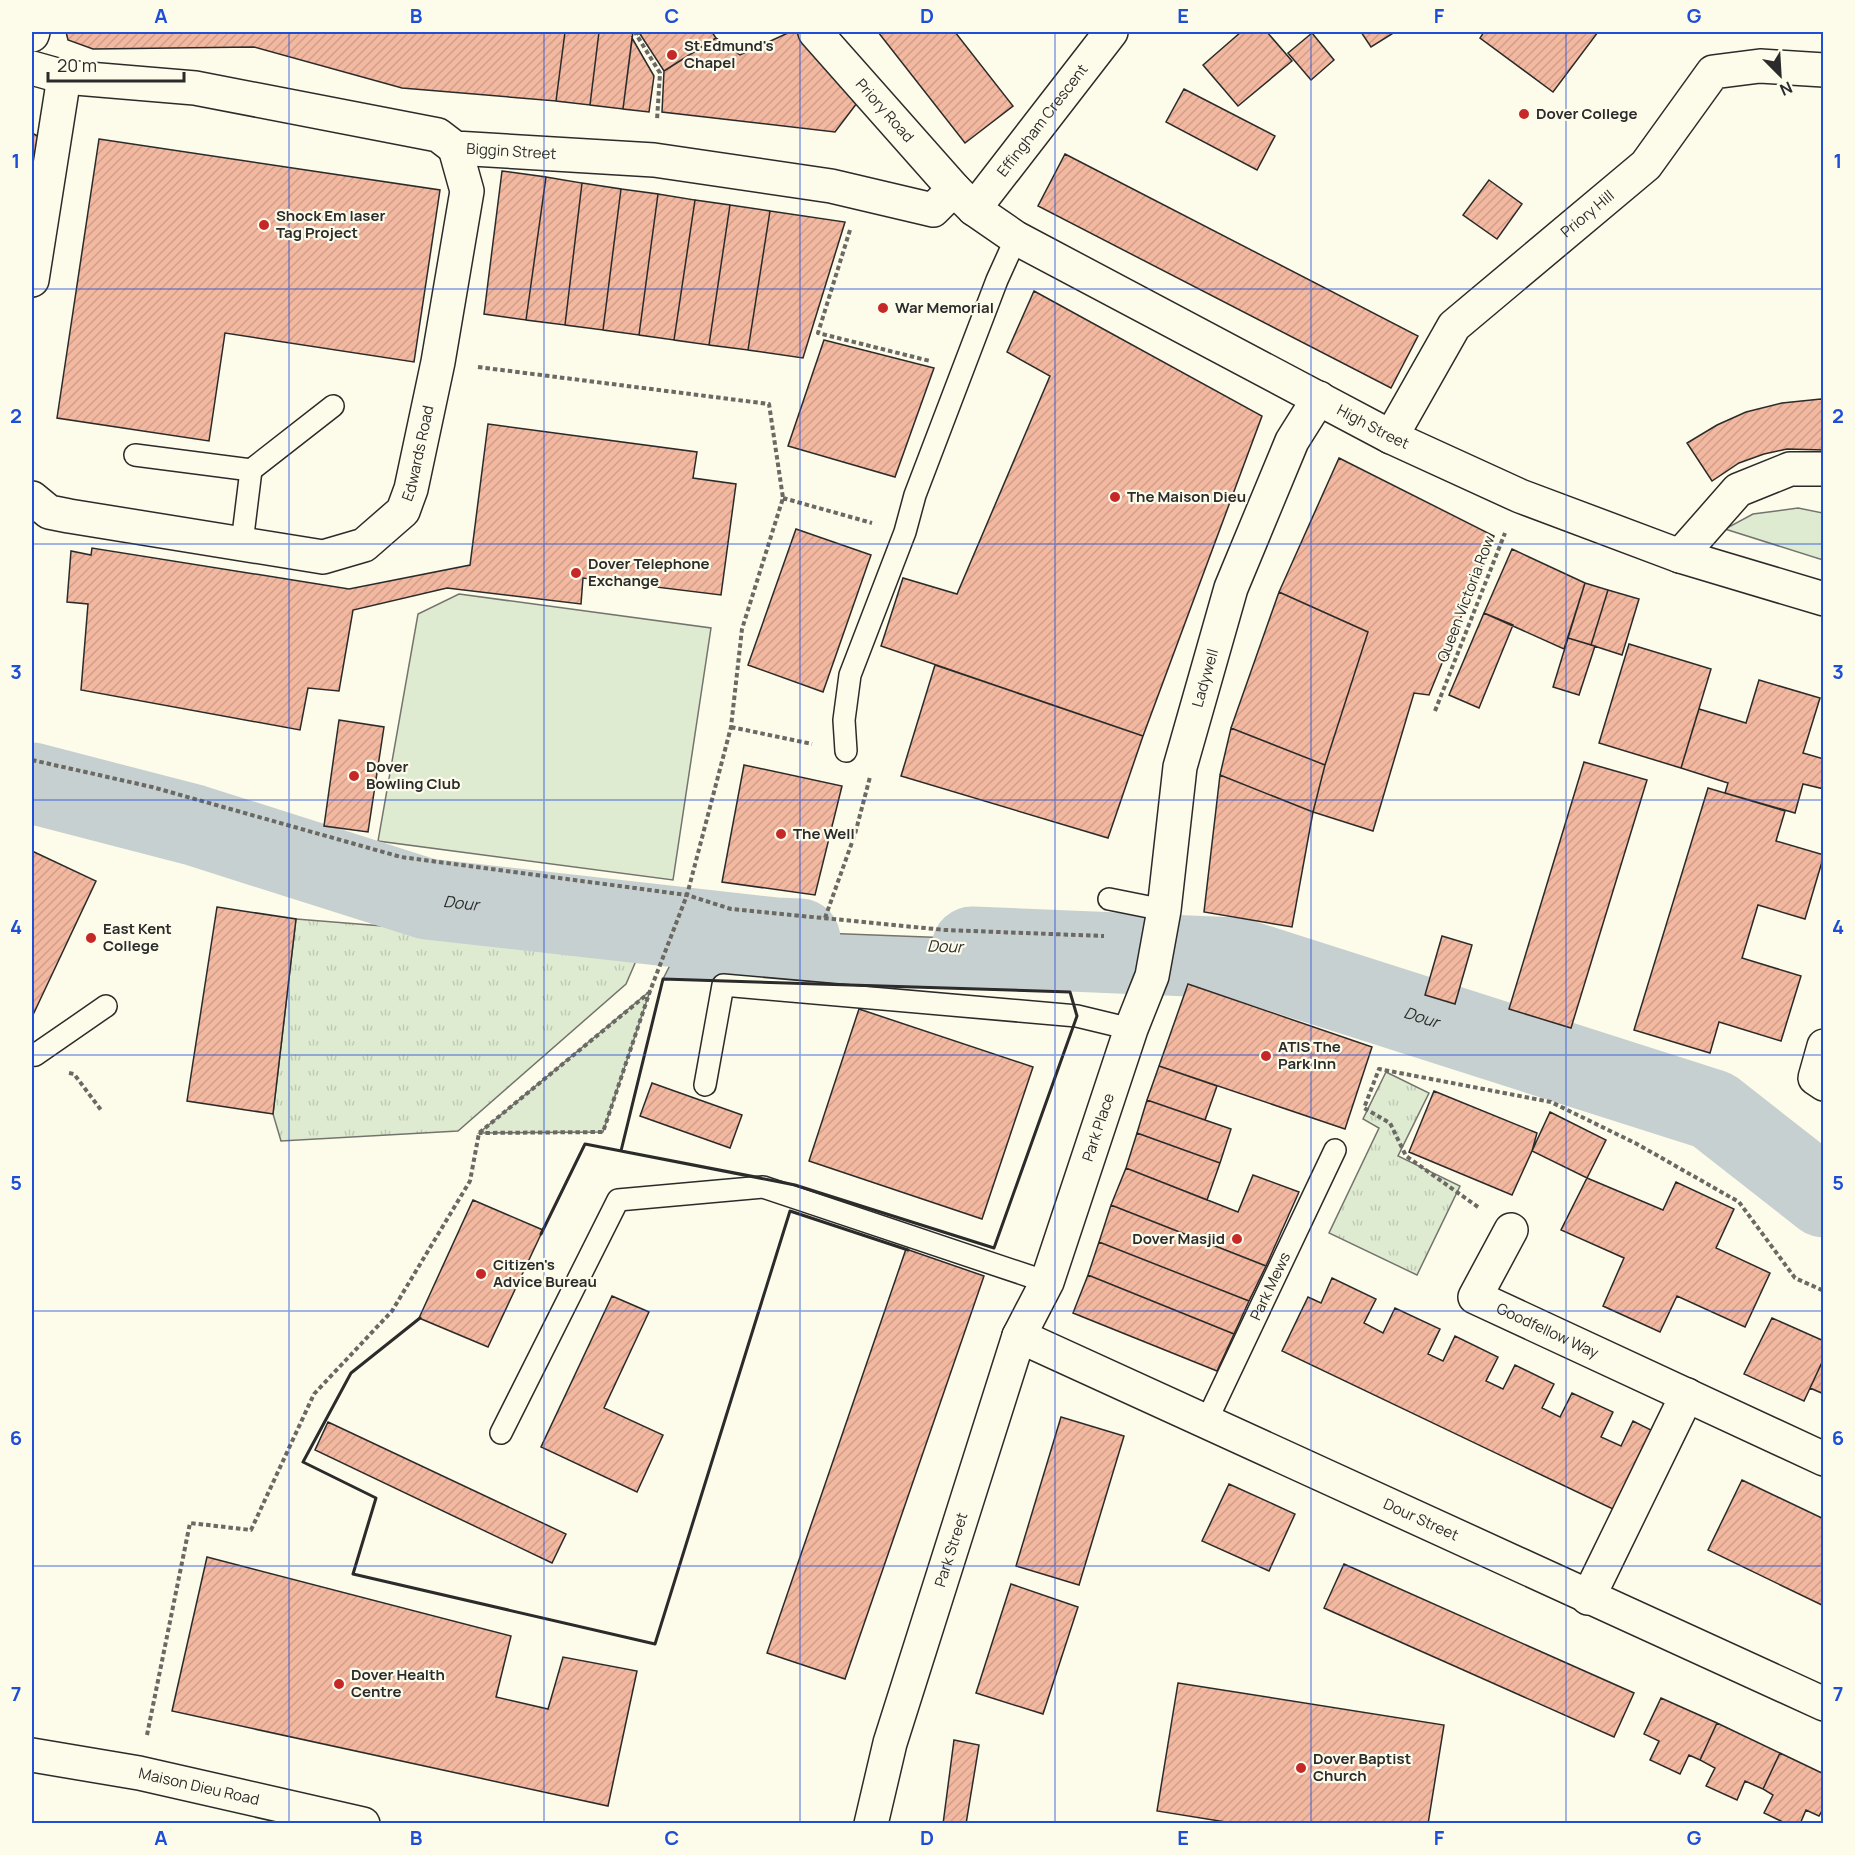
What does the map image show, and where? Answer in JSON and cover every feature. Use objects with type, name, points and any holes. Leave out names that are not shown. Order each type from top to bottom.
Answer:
[{"type":"street","name":"Priory Road","points":[[815,32],[964,199]]},
{"type":"street","name":"Effingham Crescent","points":[[964,199],[1111,32]]},
{"type":"street","name":"Priory Hill","points":[[1391,437],[1454,327],[1646,165],[1713,72],[1760,66],[1824,70]]},
{"type":"street","name":"Biggin Street","points":[[32,68],[64,77],[195,88],[438,135],[455,148],[654,160],[831,186],[933,210],[964,199]]},
{"type":"street","points":[[32,280],[64,77]]},
{"type":"street","name":"Edwards Road","points":[[32,499],[49,512],[69,516],[323,557],[364,545],[404,511],[411,489],[438,362],[467,191],[455,148]]},
{"type":"street","name":"High Street","points":[[964,199],[1016,238],[1391,437],[1520,496],[1680,556],[1824,599]]},
{"type":"street","name":"Ladywell","points":[[1152,976],[1162,924],[1180,767],[1231,588],[1292,441],[1319,398]]},
{"type":"street","points":[[1680,556],[1738,490],[1790,470],[1824,469]]},
{"type":"street","name":"Park Place","points":[[1047,1282],[1131,1029],[1152,976]]},
{"type":"street","points":[[1824,1046],[1815,1078],[1824,1084]]},
{"type":"street","name":"Goodfellow Way","points":[[1511,1230],[1475,1297],[1824,1459]]},
{"type":"street","name":"Park Street","points":[[871,1824],[890,1743],[1019,1336],[1047,1282]]},
{"type":"street","name":"Dour Street","points":[[1019,1336],[1824,1704]]},
{"type":"street","points":[[1588,1598],[1687,1395]]},
{"type":"street","name":"Maison Dieu Road","points":[[32,1755],[139,1773],[363,1824]]},
{"type":"lane","points":[[846,751],[844,720],[850,675],[905,532],[915,495],[997,280],[1016,238]]},
{"type":"lane","points":[[242,543],[251,470],[333,406]]},
{"type":"lane","points":[[135,455],[251,470]]},
{"type":"lane","points":[[1108,899],[1162,924]]},
{"type":"lane","points":[[705,1084],[723,985],[1077,1016],[1131,1029]]},
{"type":"lane","points":[[32,1053],[35,1055],[106,1006]]},
{"type":"lane","name":"Park Mews","points":[[1207,1420],[1335,1150]]},
{"type":"lane","points":[[501,1433],[618,1200],[763,1187],[1047,1282]]},
{"type":"path","points":[[639,32],[636,34],[660,74],[654,160]]},
{"type":"path","points":[[861,194],[818,333],[963,370]]},
{"type":"path","points":[[438,362],[769,404],[783,498],[742,629],[731,727],[687,895],[650,991],[603,1132],[479,1133]]},
{"type":"path","name":"Queen Victoria Row","points":[[1435,711],[1520,496]]},
{"type":"path","points":[[783,498],[905,532]]},
{"type":"path","points":[[731,727],[846,751],[871,777],[855,834],[825,918]]},
{"type":"path","points":[[32,760],[152,787],[401,858],[687,895],[731,909],[945,930],[1104,936],[1162,924]]},
{"type":"path","points":[[139,1773],[190,1523],[251,1530],[314,1394],[392,1311],[470,1181],[479,1133],[650,991]]},
{"type":"path","points":[[1511,1230],[1406,1156],[1390,1123],[1364,1108],[1379,1069],[1551,1102],[1637,1144],[1739,1202],[1795,1278],[1824,1291]]},
{"type":"path","points":[[64,1071],[74,1074],[101,1110]]},
{"type":"green space","points":[[1798,508],[1823,513],[1823,560],[1725,529],[1753,514]]},
{"type":"green space","points":[[459,594],[711,628],[673,880],[378,841],[418,614]]},
{"type":"green space","points":[[296,919],[642,947],[626,984],[458,1131],[281,1141],[273,1114]]},
{"type":"green space","points":[[650,991],[603,1132],[479,1133]]},
{"type":"green space","points":[[1386,1072],[1429,1093],[1398,1156],[1460,1186],[1417,1275],[1329,1233],[1379,1128],[1363,1119]]},
{"type":"water","points":[[32,779],[427,899],[649,919],[636,953],[334,906],[32,816]]},
{"type":"water","points":[[689,928],[1086,943],[1070,992],[663,979]]},
{"type":"building","points":[[66,32],[565,32],[556,101],[402,88],[254,47],[93,49],[68,40]]},
{"type":"building","points":[[565,32],[599,32],[590,105],[556,101]]},
{"type":"building","points":[[599,32],[633,32],[623,109],[590,105]]},
{"type":"building","name":"St Edmund's Chapel","points":[[645,32],[712,32],[716,38],[664,71],[640,34]]},
{"type":"building","points":[[790,32],[796,32],[816,56],[860,99],[835,132],[662,112],[664,71],[716,38],[740,55]]},
{"type":"building","points":[[878,32],[955,32],[1013,106],[965,143]]},
{"type":"building","points":[[1241,32],[1267,32],[1292,61],[1238,106],[1203,65]]},
{"type":"building","points":[[1361,32],[1395,32],[1371,47]]},
{"type":"building","points":[[1484,32],[1598,32],[1553,92],[1480,38]]},
{"type":"building","points":[[1312,33],[1334,60],[1311,80],[1288,53]]},
{"type":"building","points":[[632,38],[654,76],[649,112],[623,109]]},
{"type":"building","points":[[1184,89],[1275,136],[1257,170],[1166,122]]},
{"type":"building","points":[[32,133],[41,138],[32,177]]},
{"type":"building","points":[[99,139],[440,190],[414,362],[225,333],[209,441],[57,418]]},
{"type":"building","points":[[1065,154],[1418,336],[1391,388],[1038,206]]},
{"type":"building","points":[[502,171],[546,177],[526,320],[484,314]]},
{"type":"building","points":[[546,177],[582,183],[565,325],[526,320]]},
{"type":"building","points":[[1489,180],[1522,204],[1497,239],[1463,215]]},
{"type":"building","points":[[582,183],[621,189],[603,330],[565,325]]},
{"type":"building","points":[[621,189],[658,194],[639,335],[603,330]]},
{"type":"building","points":[[658,194],[695,200],[674,340],[639,335]]},
{"type":"building","points":[[695,200],[730,205],[709,345],[674,340]]},
{"type":"building","points":[[730,205],[770,211],[748,350],[709,345]]},
{"type":"building","points":[[770,211],[845,222],[803,358],[748,350]]},
{"type":"building","name":"The Maison Dieu","points":[[1034,291],[1262,416],[1143,736],[881,646],[903,578],[957,594],[1050,376],[1007,352]]},
{"type":"building","points":[[824,340],[934,368],[895,477],[788,446]]},
{"type":"building","points":[[1824,400],[1824,450],[1787,449],[1764,454],[1739,463],[1712,481],[1687,443],[1717,425],[1746,412],[1782,403]]},
{"type":"building","name":"Dover Telephone Exchange","points":[[488,424],[697,452],[693,478],[736,484],[721,595],[583,578],[581,604],[447,588],[353,610],[339,691],[308,688],[300,730],[81,690],[88,604],[67,602],[71,551],[91,555],[92,548],[349,589],[470,565]]},
{"type":"building","points":[[1339,458],[1494,536],[1429,695],[1414,693],[1373,831],[1313,812],[1325,765],[1368,632],[1279,592]]},
{"type":"building","points":[[796,529],[871,555],[823,692],[748,665]]},
{"type":"building","points":[[1512,549],[1585,583],[1564,649],[1484,613]]},
{"type":"building","points":[[1585,583],[1608,590],[1591,645],[1568,638]]},
{"type":"building","points":[[1608,590],[1639,599],[1622,655],[1591,645]]},
{"type":"building","points":[[1279,592],[1368,632],[1325,765],[1231,728]]},
{"type":"building","points":[[1484,613],[1513,625],[1479,708],[1449,695]]},
{"type":"building","points":[[1568,638],[1595,646],[1579,695],[1553,687]]},
{"type":"building","points":[[1629,644],[1711,669],[1681,768],[1599,743]]},
{"type":"building","points":[[935,665],[1143,736],[1108,838],[901,776]]},
{"type":"building","points":[[1759,680],[1820,698],[1803,753],[1824,759],[1824,789],[1803,784],[1795,813],[1725,793],[1728,783],[1681,768],[1699,709],[1746,723]]},
{"type":"building","name":"Dover Bowling Club","points":[[339,720],[384,727],[368,832],[324,826]]},
{"type":"building","points":[[1231,728],[1325,765],[1313,812],[1220,775]]},
{"type":"building","points":[[1584,762],[1647,780],[1571,1028],[1509,1009]]},
{"type":"building","name":"The Well","points":[[744,765],[842,786],[815,895],[722,882]]},
{"type":"building","points":[[1220,775],[1313,812],[1292,927],[1204,912]]},
{"type":"building","points":[[1708,788],[1785,811],[1776,841],[1824,855],[1805,919],[1758,905],[1742,958],[1801,976],[1781,1041],[1719,1022],[1710,1053],[1634,1030]]},
{"type":"building","points":[[32,851],[96,881],[32,1017]]},
{"type":"building","points":[[217,907],[296,919],[273,1114],[187,1101]]},
{"type":"building","points":[[1442,936],[1472,945],[1455,1004],[1425,995]]},
{"type":"building","name":"ATIS The Park Inn","points":[[1188,984],[1372,1047],[1345,1129],[1159,1066]]},
{"type":"building","points":[[859,1009],[1033,1067],[982,1219],[809,1161]]},
{"type":"building","points":[[1159,1066],[1217,1086],[1205,1120],[1147,1100]]},
{"type":"building","points":[[652,1083],[742,1115],[730,1148],[640,1116]]},
{"type":"building","points":[[1434,1091],[1537,1133],[1532,1151],[1512,1195],[1409,1152]]},
{"type":"building","points":[[1147,1100],[1231,1129],[1220,1163],[1137,1133]]},
{"type":"building","points":[[1550,1112],[1606,1140],[1587,1178],[1532,1151]]},
{"type":"building","points":[[1137,1133],[1220,1163],[1207,1200],[1126,1168]]},
{"type":"building","name":"Dover Masjid","points":[[1126,1168],[1238,1212],[1253,1175],[1299,1192],[1266,1266],[1111,1205]]},
{"type":"building","points":[[1587,1178],[1663,1210],[1676,1182],[1734,1209],[1716,1248],[1770,1273],[1745,1327],[1677,1296],[1660,1332],[1603,1306],[1624,1258],[1561,1230]]},
{"type":"building","name":"Citizen's Advice Bureau","points":[[473,1200],[543,1230],[488,1347],[419,1318]]},
{"type":"building","points":[[1111,1205],[1266,1266],[1249,1301],[1099,1242]]},
{"type":"building","points":[[1099,1242],[1249,1301],[1234,1334],[1088,1275]]},
{"type":"building","points":[[906,1249],[984,1276],[845,1679],[767,1653]]},
{"type":"building","points":[[1088,1275],[1234,1334],[1217,1371],[1073,1313]]},
{"type":"building","points":[[1332,1278],[1376,1299],[1364,1323],[1383,1333],[1395,1308],[1440,1329],[1428,1354],[1443,1361],[1455,1336],[1498,1357],[1486,1381],[1503,1389],[1515,1365],[1554,1384],[1542,1408],[1560,1417],[1572,1393],[1613,1412],[1601,1437],[1621,1446],[1633,1421],[1653,1431],[1615,1510],[1282,1351],[1308,1297],[1321,1303]]},
{"type":"building","points":[[612,1296],[649,1312],[604,1408],[663,1435],[637,1492],[541,1447]]},
{"type":"building","points":[[1772,1318],[1824,1341],[1824,1358],[1804,1401],[1744,1374]]},
{"type":"building","points":[[1824,1358],[1824,1394],[1810,1388]]},
{"type":"building","points":[[1061,1417],[1124,1436],[1079,1585],[1016,1566]]},
{"type":"building","points":[[328,1422],[566,1534],[552,1563],[315,1450]]},
{"type":"building","points":[[1742,1480],[1824,1519],[1824,1606],[1708,1550]]},
{"type":"building","points":[[1229,1484],[1295,1514],[1269,1571],[1202,1541]]},
{"type":"building","name":"Dover Health Centre","points":[[207,1557],[511,1636],[496,1697],[548,1709],[563,1657],[637,1671],[608,1806],[172,1711]]},
{"type":"building","points":[[1344,1564],[1634,1693],[1614,1737],[1324,1608]]},
{"type":"building","points":[[1011,1584],[1078,1607],[1043,1714],[976,1693]]},
{"type":"building","name":"Dover Baptist Church","points":[[1178,1683],[1444,1725],[1428,1824],[1238,1824],[1157,1811]]},
{"type":"building","points":[[1661,1698],[1717,1723],[1700,1760],[1689,1755],[1680,1774],[1650,1760],[1659,1741],[1644,1734]]},
{"type":"building","points":[[1717,1723],[1780,1753],[1763,1789],[1745,1781],[1737,1800],[1706,1786],[1715,1768],[1700,1760]]},
{"type":"building","points":[[954,1740],[979,1745],[966,1824],[943,1824]]},
{"type":"building","points":[[1780,1753],[1824,1774],[1824,1807],[1819,1816],[1806,1810],[1800,1824],[1787,1824],[1764,1813],[1773,1795],[1763,1789]]},
{"type":"waterway","name":"Dour","points":[[32,783],[194,825],[427,899],[800,939]]},
{"type":"waterway","name":"Dour","points":[[972,947],[1237,958],[1713,1110],[1824,1197]]},
{"type":"wall","points":[[663,979],[1070,992],[1077,1016],[994,1248],[795,1185],[621,1151],[663,979]]},
{"type":"wall","points":[[541,1234],[585,1144],[761,1178]]},
{"type":"wall","points":[[776,1181],[994,1248]]},
{"type":"wall","points":[[420,1318],[351,1373],[303,1462],[376,1498],[353,1574],[655,1644],[790,1211],[908,1250]]},
{"type":"place","name":"St Edmund's Chapel","points":[[672,55]]},
{"type":"place","name":"Dover College","points":[[1524,114]]},
{"type":"place","name":"Shock Em laser Tag Project","points":[[264,225]]},
{"type":"place","name":"War Memorial","points":[[883,308]]},
{"type":"place","name":"The Maison Dieu","points":[[1115,497]]},
{"type":"place","name":"Dover Telephone Exchange","points":[[576,573]]},
{"type":"place","name":"Dover Bowling Club","points":[[354,776]]},
{"type":"place","name":"The Well","points":[[781,834]]},
{"type":"place","name":"East Kent College","points":[[91,938]]},
{"type":"place","name":"ATIS The Park Inn","points":[[1266,1056]]},
{"type":"place","name":"Dover Masjid","points":[[1237,1239]]},
{"type":"place","name":"Citizen's Advice Bureau","points":[[481,1274]]},
{"type":"place","name":"Dover Health Centre","points":[[339,1684]]},
{"type":"place","name":"Dover Baptist Church","points":[[1301,1768]]}]
